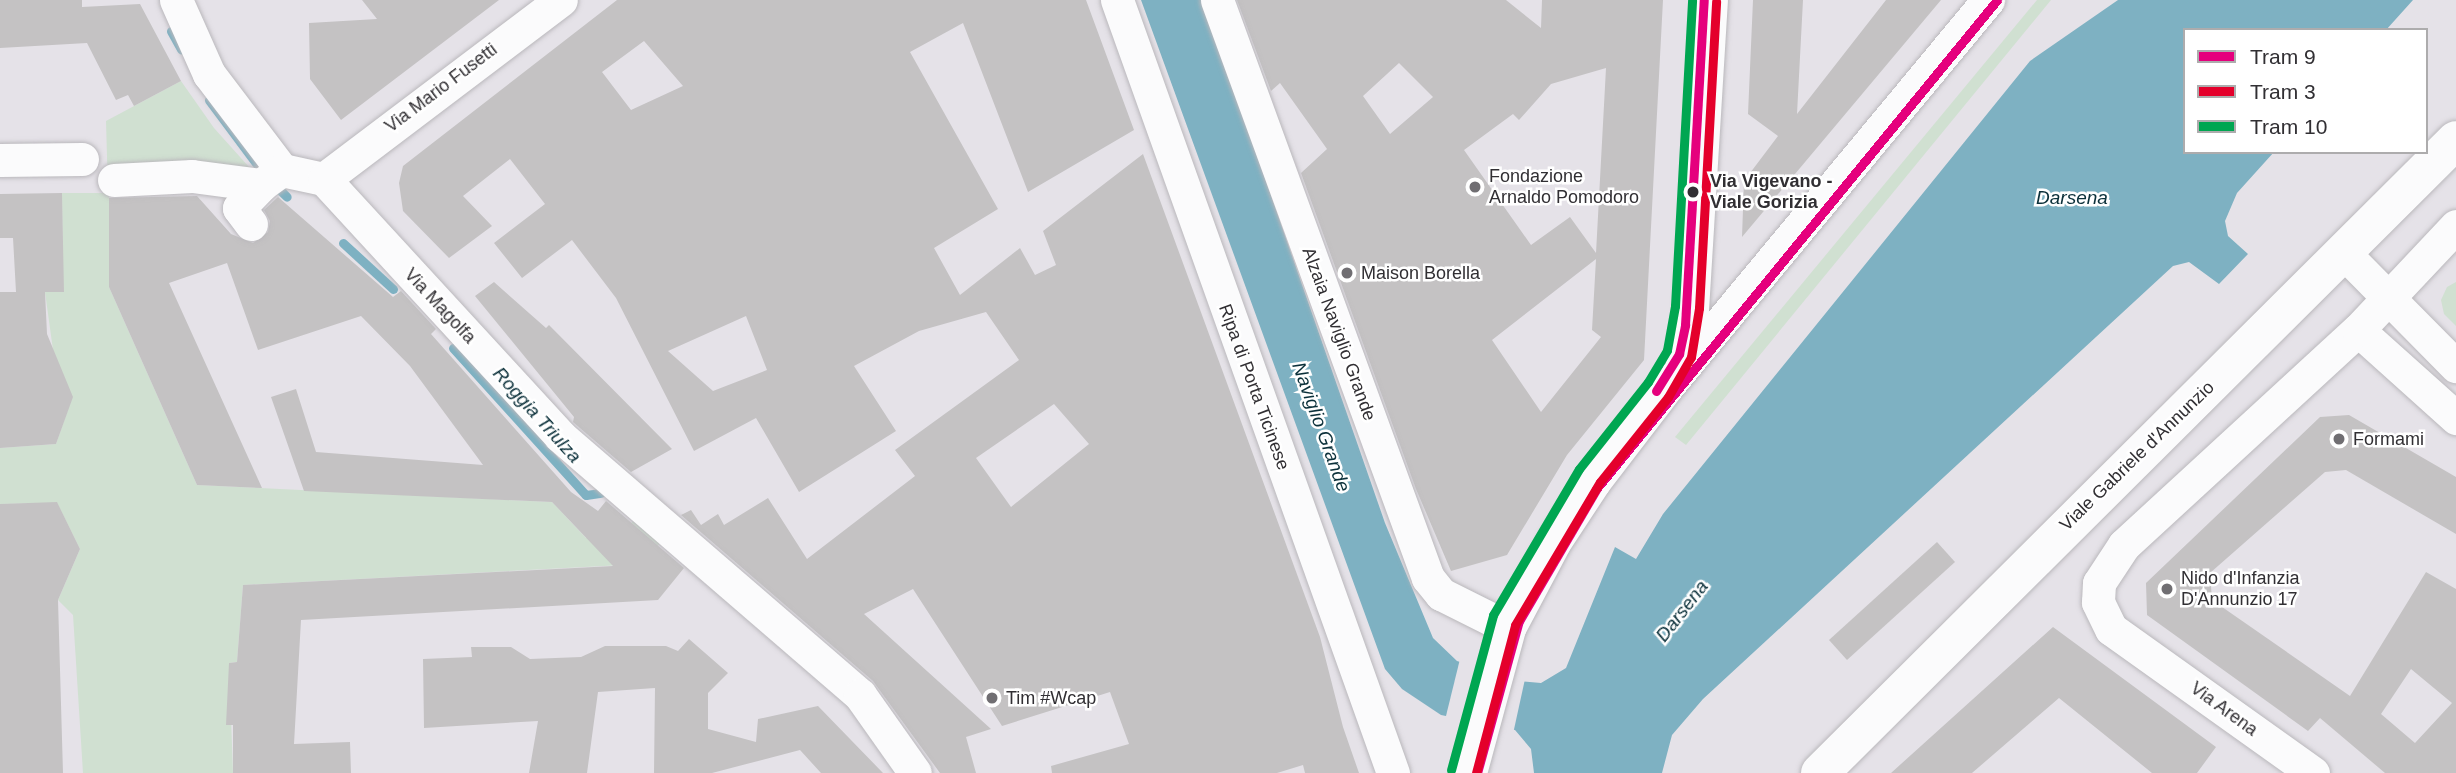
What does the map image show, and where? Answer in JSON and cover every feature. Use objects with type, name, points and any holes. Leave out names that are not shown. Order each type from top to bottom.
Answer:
[{"type":"main road","name":"Viale Gabriele d'Annunzio","points":[[1820,773],[2028,562],[2345,254],[2456,140]]},
{"type":"street","points":[[176,0],[209,75],[271,178]]},
{"type":"street","name":"Via Mario Fusetti","points":[[324,179],[561,0]]},
{"type":"street","name":"Ripa di Porta Ticinese","points":[[1117,0],[1392,773]]},
{"type":"street","name":"Alzaia Naviglio Grande","points":[[1217,0],[1428,578],[1441,594],[1504,641]]},
{"type":"street","points":[[1681,370],[1691,326],[1711,0]]},
{"type":"street","points":[[1470,773],[1504,641],[1553,543],[1681,370],[1988,0]]},
{"type":"street","points":[[0,160],[82,159]]},
{"type":"street","points":[[114,180],[192,176],[324,179]]},
{"type":"street","points":[[251,224],[239,208],[271,178]]},
{"type":"street","name":"Via Magolfa","points":[[324,179],[560,436],[860,695],[915,773]]},
{"type":"street","points":[[2456,226],[2358,330],[2456,418]]},
{"type":"street","points":[[2345,254],[2456,366]]},
{"type":"street","name":"Via Arena","points":[[2313,773],[2135,646],[2102,617],[2099,583],[2105,567],[2123,545],[2358,330]]},
{"type":"green space","points":[[2037,0],[2051,0],[1686,445],[1675,437]]},
{"type":"green space","points":[[181,81],[214,128],[258,177],[109,193],[109,287],[197,485],[552,502],[586,538],[620,536],[634,520],[661,542],[642,564],[243,585],[237,662],[229,663],[233,773],[83,773],[73,615],[58,600],[80,549],[57,503],[0,504],[0,448],[56,444],[72,398],[53,350],[45,292],[63,292],[62,193],[108,193],[106,121]]},
{"type":"green space","points":[[2456,282],[2456,326],[2444,314],[2441,300],[2447,287]]},
{"type":"water","name":"Darsena","points":[[1141,0],[1203,0],[1385,523],[1433,638],[1457,661],[1519,681],[1541,683],[1566,668],[1615,547],[1636,559],[1663,514],[2030,61],[2118,0],[2413,0],[2388,28],[2183,28],[2183,154],[2272,154],[2237,193],[2225,221],[2228,236],[2248,254],[2219,284],[2189,262],[2173,266],[1703,699],[1672,735],[1662,773],[1534,773],[1531,749],[1515,730],[1441,715],[1402,689],[1385,669]]},
{"type":"pier","points":[[1460,659],[1525,679],[1513,734],[1445,720]]},
{"type":"building","points":[[0,0],[82,0],[82,7],[140,4],[181,81],[134,106],[128,95],[116,100],[87,43],[0,48]]},
{"type":"building","points":[[362,0],[499,0],[341,120],[310,79],[309,23],[377,19]]},
{"type":"building","points":[[617,0],[1086,0],[1134,130],[1028,192],[963,23],[910,52],[998,209],[934,248],[960,295],[1020,248],[1035,275],[1056,265],[1043,231],[1143,154],[1320,637],[1343,727],[1359,773],[1305,773],[1303,765],[1277,773],[1052,773],[1051,766],[1129,744],[1110,692],[1002,726],[913,589],[864,614],[991,729],[966,737],[976,773],[940,773],[873,681],[681,515],[691,510],[701,525],[718,514],[724,525],[768,498],[807,559],[915,476],[895,450],[1019,360],[986,312],[919,331],[854,366],[896,431],[799,492],[756,418],[694,451],[616,298],[572,240],[522,278],[494,243],[545,204],[510,159],[463,196],[492,226],[449,258],[403,211],[399,183],[403,166]],"holes":[[[644,41],[683,86],[631,110],[602,72]],[[746,316],[767,370],[713,391],[668,351]],[[1054,404],[1089,444],[1011,507],[976,458]]]},
{"type":"building","points":[[1237,0],[1506,0],[1541,28],[1542,0],[1663,0],[1644,360],[1567,455],[1507,555],[1451,571],[1416,489],[1301,173],[1327,149],[1280,83],[1271,91]],"holes":[[[1399,63],[1433,97],[1390,134],[1363,96]],[[1606,68],[1596,253],[1570,217],[1531,245],[1464,150],[1513,114],[1519,120],[1551,84]],[[1596,259],[1592,330],[1601,337],[1541,412],[1492,340]]]},
{"type":"building","points":[[1753,0],[1803,0],[1797,114],[1886,0],[1941,0],[1742,237],[1744,181],[1778,136],[1748,114]]},
{"type":"building","points":[[62,193],[64,292],[45,292],[47,334],[73,397],[56,444],[0,448],[0,292],[16,292],[13,238],[0,238],[0,194]]},
{"type":"building","points":[[197,196],[231,234],[253,243],[268,232],[270,221],[264,210],[278,197],[393,297],[401,291],[436,329],[431,334],[571,492],[598,511],[606,501],[684,568],[658,600],[301,620],[294,744],[350,742],[351,773],[233,773],[233,725],[226,725],[229,663],[237,662],[243,585],[613,566],[552,502],[304,491],[271,397],[296,389],[316,452],[483,465],[410,366],[361,316],[258,350],[227,263],[169,283],[262,488],[197,485],[109,287],[109,198]]},
{"type":"building","points":[[494,282],[546,328],[549,325],[672,449],[631,472],[573,422],[574,417],[475,296]]},
{"type":"building","points":[[2349,415],[2456,477],[2456,534],[2346,470],[2325,472],[2210,573],[2212,600],[2350,696],[2426,572],[2456,589],[2456,773],[2385,773],[2320,718],[2308,731],[2147,615],[2146,583],[2320,417]],"holes":[[[2411,669],[2452,703],[2415,743],[2381,714]]]},
{"type":"building","points":[[57,502],[80,549],[58,600],[63,773],[0,773],[0,504]]},
{"type":"building","points":[[1937,542],[1955,562],[1847,660],[1829,640]]},
{"type":"building","points":[[2053,627],[2216,747],[2197,773],[2152,773],[2059,698],[1972,773],[1891,773]]},
{"type":"building","points":[[689,639],[728,673],[708,693],[708,729],[756,742],[758,719],[818,706],[883,773],[821,773],[800,750],[712,773],[654,773],[655,688],[598,692],[587,773],[529,773],[538,721],[424,728],[423,659],[472,657],[471,647],[511,647],[530,659],[581,657],[605,646],[666,646],[678,651]]},
{"type":"waterway","name":"Roggia Triulza","points":[[171,31],[181,49]]},
{"type":"waterway","name":"Roggia Triulza","points":[[209,100],[262,171]]},
{"type":"waterway","name":"Roggia Triulza","points":[[281,191],[287,197]]},
{"type":"waterway","name":"Roggia Triulza","points":[[343,243],[393,289]]},
{"type":"waterway","name":"Roggia Triulza","points":[[453,348],[586,495],[601,493]]},
{"type":"tram line","name":"10","points":[[1451,770],[1493,615],[1579,469],[1648,382],[1667,350],[1675,306],[1692,0]]},
{"type":"tram line","name":"9","points":[[1656,391],[1679,354],[1685,325],[1704,0]]},
{"type":"tram line","name":"9","points":[[1477,773],[1519,621],[1597,488],[1997,0]]},
{"type":"tram line","name":"3","points":[[1476,773],[1515,625],[1600,482],[1668,397],[1691,357],[1699,308],[1716,1]]},
{"type":"place","name":"Fondazione Arnaldo Pomodoro","points":[[1475,187]]},
{"type":"place","name":"Via Vigevano - Viale Gorizia","points":[[1693,192]]},
{"type":"place","name":"Maison Borella","points":[[1347,273]]},
{"type":"place","name":"Formami","points":[[2339,439]]},
{"type":"place","name":"Nido d'Infanzia D'Annunzio 17","points":[[2167,589]]},
{"type":"place","name":"Tim #Wcap","points":[[992,698]]},
{"type":"water label","name":"Naviglio Grande","points":[[1321,427]]}]
